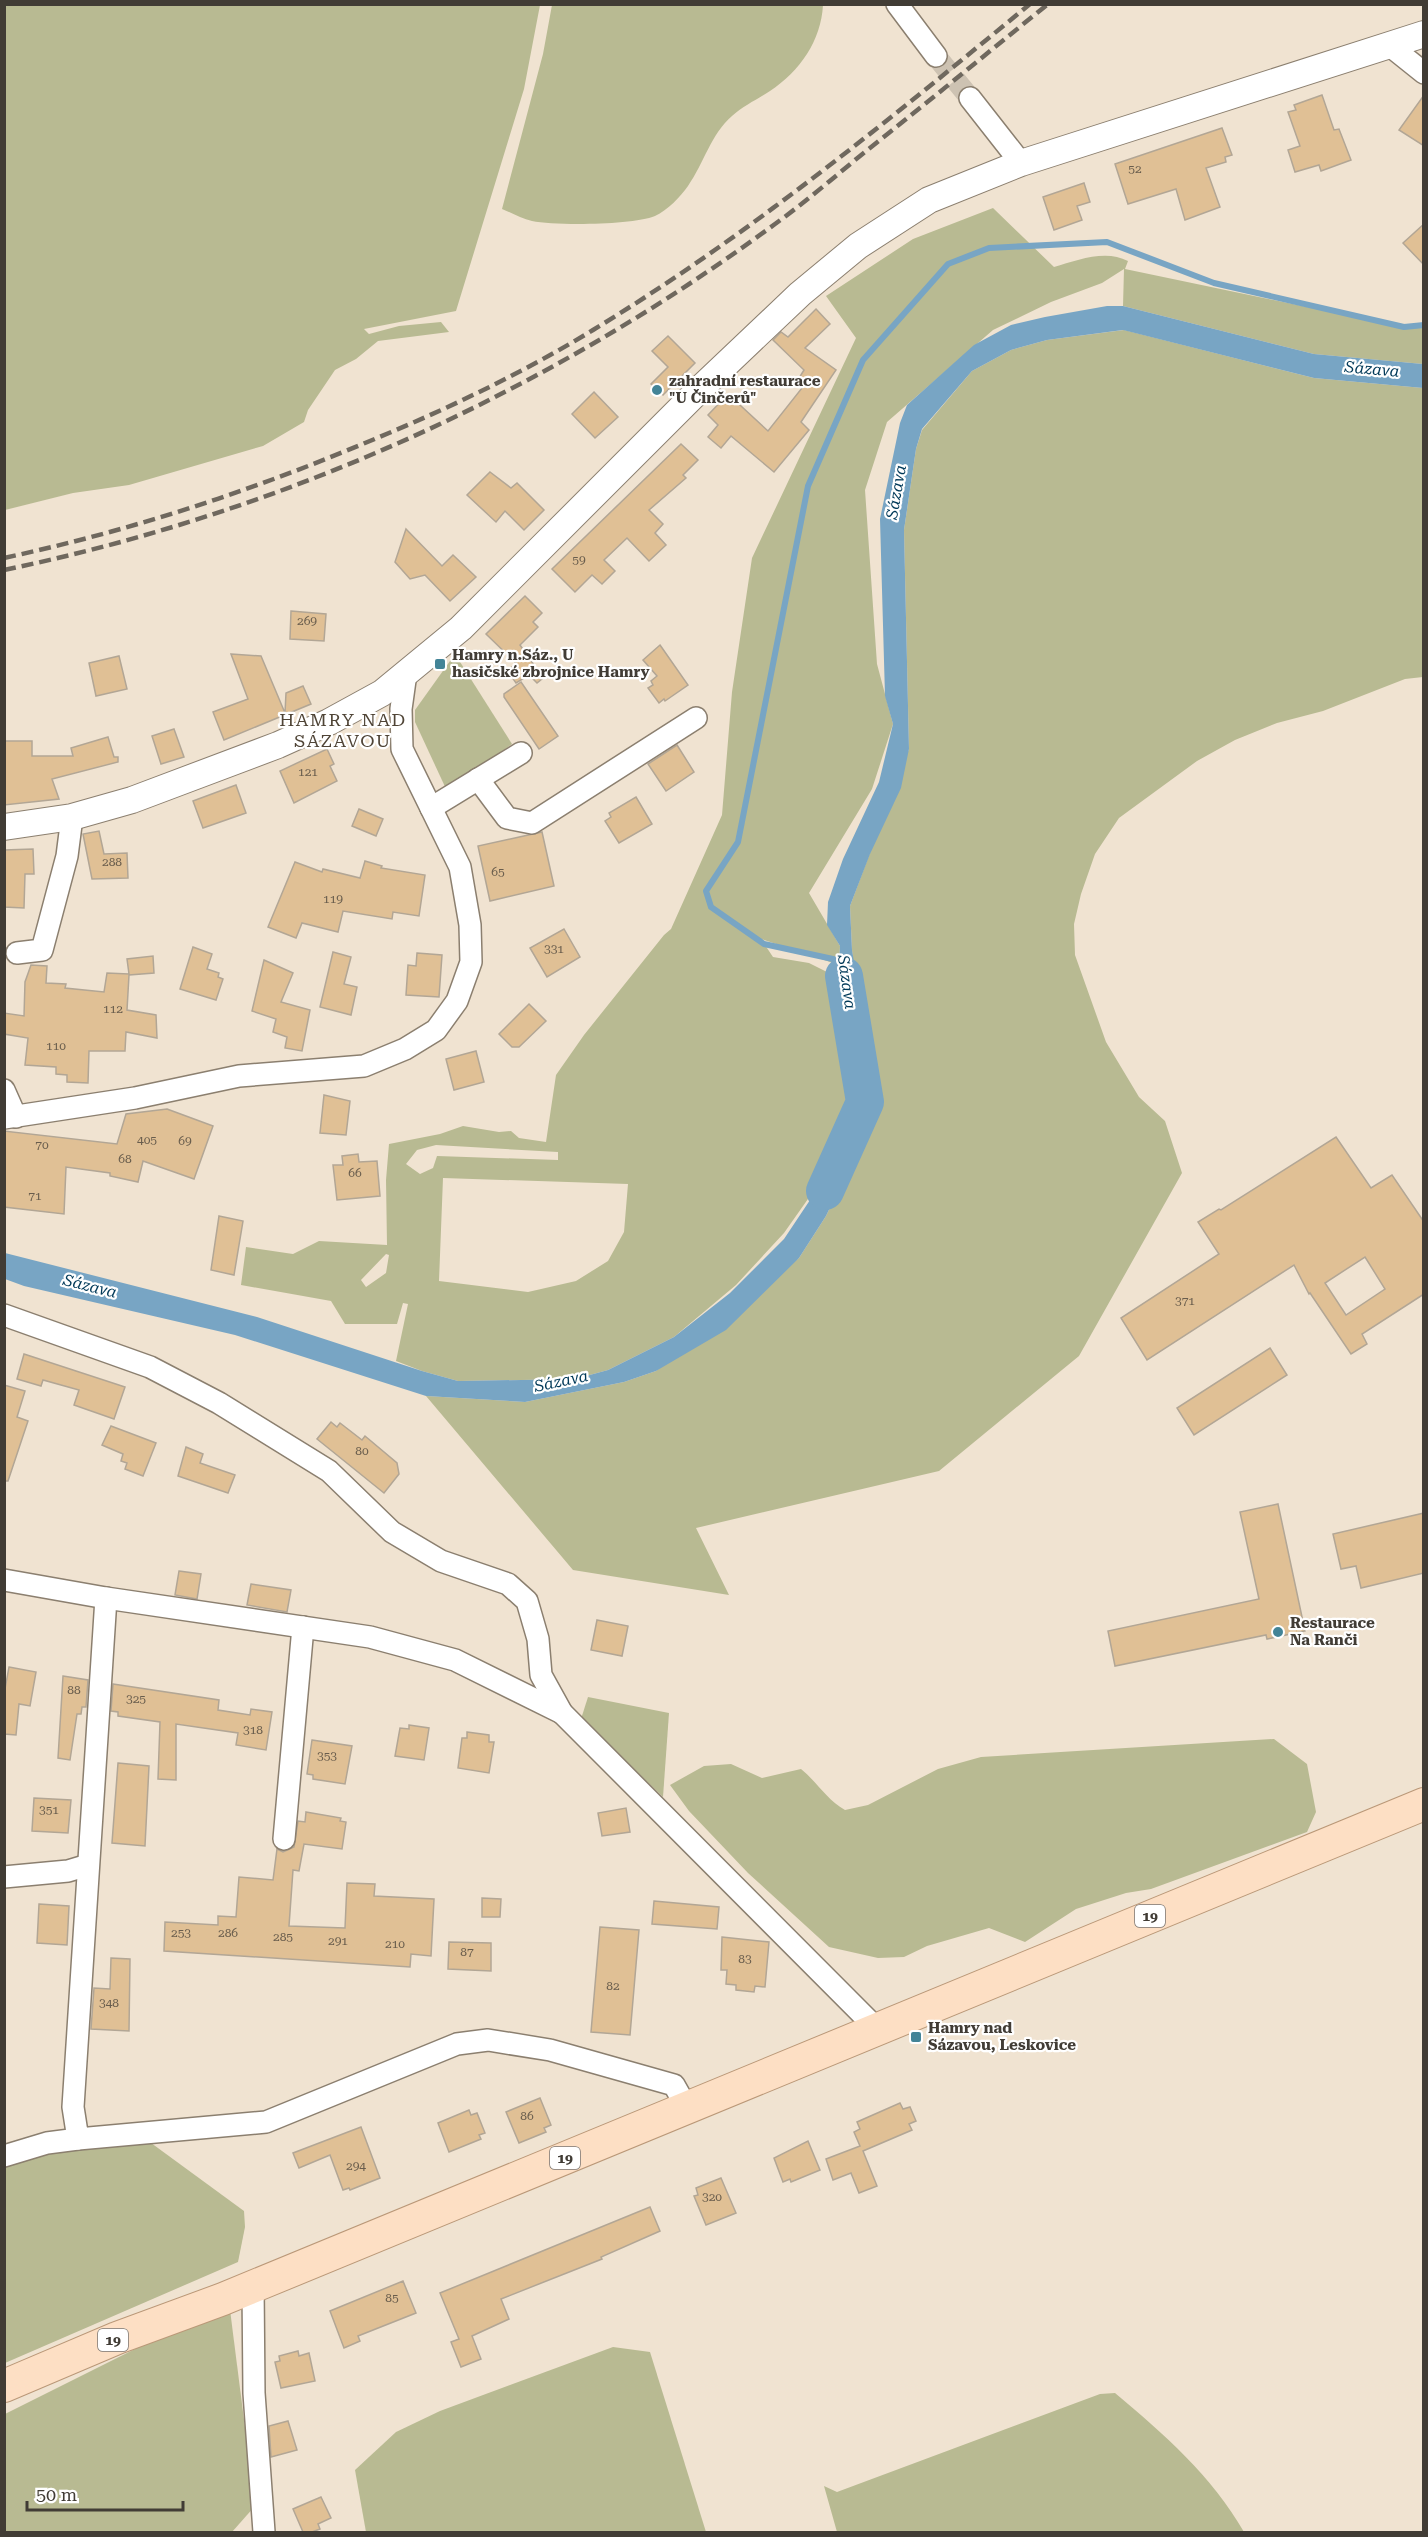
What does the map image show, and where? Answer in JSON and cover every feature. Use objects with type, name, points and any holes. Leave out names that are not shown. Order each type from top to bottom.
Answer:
[{"type":"main road","name":"19","points":[[4,2386],[117,2338],[253,2286],[1424,1804]]},
{"type":"street","points":[[897,4],[936,56]]},
{"type":"street","points":[[4,827],[72,817],[132,800],[278,746],[382,693],[461,628],[702,387],[800,294],[858,246],[929,200],[1021,163],[1424,34]]},
{"type":"street","points":[[1389,45],[1424,73]]},
{"type":"street","points":[[970,98],[1021,163]]},
{"type":"street","points":[[4,1090],[10,1117],[135,1098],[239,1076],[364,1066],[405,1049],[436,1030],[457,1001],[471,962],[470,925],[460,867],[402,749],[401,709],[406,673]]},
{"type":"street","points":[[478,779],[507,818],[532,823],[696,718]]},
{"type":"street","points":[[431,808],[521,753]]},
{"type":"street","points":[[17,953],[42,950],[67,856],[72,817]]},
{"type":"street","points":[[4,1315],[150,1366],[219,1403],[329,1471],[392,1532],[441,1561],[508,1584],[527,1601],[538,1639],[541,1676],[562,1713],[877,2029]]},
{"type":"street","points":[[4,1580],[106,1598],[369,1637],[455,1660],[562,1713]]},
{"type":"street","points":[[78,2139],[73,2107],[106,1598]]},
{"type":"street","points":[[284,1839],[303,1627]]},
{"type":"street","points":[[4,1876],[68,1871],[88,1865]]},
{"type":"street","points":[[4,2157],[47,2143],[266,2122],[458,2044],[488,2040],[550,2050],[674,2085],[687,2108]]},
{"type":"street","points":[[253,2286],[254,2393],[264,2532]]},
{"type":"green space","points":[[823,4],[818,31],[807,54],[781,83],[741,109],[725,123],[688,186],[669,207],[655,216],[644,219],[576,224],[532,221],[502,209],[543,54],[552,5]]},
{"type":"green space","points":[[4,5],[540,5],[524,89],[456,311],[364,329],[369,334],[399,326],[441,322],[449,332],[378,341],[356,359],[335,370],[308,410],[304,422],[263,446],[129,485],[73,493],[5,510]]},
{"type":"green space","points":[[993,208],[1054,267],[1091,257],[1110,256],[1128,261],[1125,269],[1403,327],[1423,325],[1423,364],[1314,354],[1123,306],[1124,269],[1102,283],[1051,302],[993,330],[887,422],[865,490],[877,664],[893,724],[872,789],[809,893],[840,946],[839,965],[761,939],[773,957],[809,963],[829,973],[841,996],[857,1039],[864,1093],[858,1128],[784,1233],[736,1285],[674,1337],[608,1370],[575,1379],[458,1381],[396,1361],[408,1304],[403,1303],[397,1324],[345,1324],[331,1301],[241,1285],[246,1247],[293,1254],[319,1241],[387,1245],[386,1180],[389,1144],[440,1134],[463,1126],[499,1132],[511,1131],[519,1138],[546,1142],[556,1075],[584,1035],[671,929],[722,815],[732,692],[752,558],[856,338],[826,296],[913,239]],"holes":[[[436,1145],[558,1152],[558,1160],[437,1156],[433,1168],[420,1174],[406,1164],[417,1150]],[[443,1178],[628,1184],[624,1232],[608,1261],[576,1281],[528,1292],[439,1281]],[[386,1254],[389,1255],[386,1273],[366,1287],[361,1280]]]},
{"type":"green space","points":[[1124,330],[1314,378],[1423,388],[1423,677],[1405,679],[1323,711],[1277,723],[1235,740],[1197,761],[1119,818],[1095,854],[1081,894],[1074,924],[1075,955],[1106,1042],[1139,1097],[1165,1121],[1182,1173],[1079,1356],[939,1471],[696,1528],[729,1595],[573,1570],[426,1396],[525,1402],[624,1382],[656,1371],[799,1258],[826,1216],[872,1120],[852,950],[850,906],[909,749],[904,530],[916,449],[922,430],[972,371],[1011,350],[1047,340]]},
{"type":"green space","points":[[455,654],[512,744],[447,791],[415,722],[415,710]]},
{"type":"green space","points":[[588,1697],[669,1713],[663,1797],[581,1719]]},
{"type":"green space","points":[[1274,1739],[1307,1764],[1316,1812],[1307,1832],[1151,1889],[1126,1893],[1076,1909],[1025,1942],[989,1928],[927,1946],[904,1957],[878,1958],[829,1947],[748,1873],[689,1811],[670,1785],[704,1766],[731,1764],[762,1778],[801,1769],[845,1810],[868,1805],[938,1769],[981,1757]]},
{"type":"green space","points":[[147,2140],[244,2211],[245,2227],[238,2262],[5,2363],[4,2159],[27,2151]]},
{"type":"green space","points":[[229,2302],[255,2506],[232,2532],[5,2532],[5,2414]]},
{"type":"green space","points":[[613,2347],[650,2352],[706,2532],[366,2532],[355,2470],[396,2432],[440,2411]]},
{"type":"green space","points":[[1115,2393],[1169,2440],[1202,2474],[1244,2532],[837,2532],[824,2486],[837,2492],[1100,2394]]},
{"type":"water","points":[[1107,306],[1123,306],[1314,354],[1423,364],[1423,388],[1314,378],[1123,330],[1047,340],[1011,350],[972,371],[922,429],[916,449],[904,530],[909,749],[901,788],[870,854],[850,906],[852,950],[877,1098],[872,1120],[826,1216],[799,1258],[726,1330],[656,1371],[624,1382],[525,1402],[426,1396],[235,1335],[24,1286],[5,1279],[5,1253],[257,1317],[458,1381],[575,1379],[608,1370],[674,1337],[730,1293],[784,1239],[858,1128],[864,1093],[857,1039],[837,988],[833,963],[839,964],[840,946],[827,925],[828,902],[843,859],[879,782],[893,724],[885,696],[880,519],[900,423],[907,405],[974,345],[1011,325]]},
{"type":"building","points":[[1322,95],[1334,130],[1339,129],[1351,160],[1321,171],[1319,165],[1295,172],[1288,150],[1300,146],[1288,112],[1296,110],[1294,105]]},
{"type":"building","points":[[1424,95],[1424,146],[1399,130]]},
{"type":"building","points":[[1222,128],[1232,155],[1225,157],[1226,162],[1206,168],[1220,207],[1185,220],[1176,189],[1128,204],[1115,164]]},
{"type":"building","points":[[1084,183],[1090,202],[1077,206],[1082,220],[1054,230],[1043,197]]},
{"type":"building","points":[[1424,224],[1424,265],[1403,243]]},
{"type":"building","points":[[816,309],[830,324],[805,348],[836,370],[801,422],[809,430],[774,472],[731,436],[721,448],[708,437],[718,425],[708,415],[728,394],[768,431],[806,383],[799,378],[804,370],[773,340],[781,332],[788,337]]},
{"type":"building","points":[[668,336],[695,363],[663,395],[651,384],[668,367],[652,351]]},
{"type":"building","points":[[594,392],[618,417],[595,438],[572,414]]},
{"type":"building","points":[[681,444],[698,460],[683,475],[686,478],[649,510],[663,524],[655,533],[666,545],[649,561],[627,538],[604,560],[615,571],[602,584],[592,575],[575,592],[552,569]]},
{"type":"building","points":[[490,472],[511,488],[517,483],[544,510],[524,530],[505,511],[496,522],[467,495]]},
{"type":"building","points":[[406,529],[442,566],[453,555],[476,577],[450,601],[425,575],[410,579],[395,562]]},
{"type":"building","points":[[525,596],[542,613],[533,622],[538,627],[520,645],[543,678],[537,683],[529,675],[516,683],[507,670],[517,664],[486,634]]},
{"type":"building","points":[[291,611],[326,614],[324,641],[290,639]]},
{"type":"building","points":[[660,645],[688,685],[659,703],[648,688],[653,685],[651,681],[657,676],[643,660]]},
{"type":"building","points":[[231,654],[261,656],[285,713],[286,693],[303,686],[311,704],[224,740],[213,712],[248,699]]},
{"type":"building","points":[[119,656],[127,689],[96,696],[89,663]]},
{"type":"building","points":[[521,682],[558,736],[539,749],[504,697],[504,694]]},
{"type":"building","points":[[174,729],[184,757],[161,764],[152,736]]},
{"type":"building","points":[[108,737],[114,757],[118,757],[118,762],[52,779],[59,799],[4,805],[4,741],[32,741],[32,756],[73,756],[71,748]]},
{"type":"building","points":[[677,745],[694,772],[666,791],[648,764]]},
{"type":"building","points":[[327,749],[334,764],[330,766],[337,781],[294,803],[280,771]]},
{"type":"building","points":[[236,785],[246,813],[203,828],[193,801]]},
{"type":"building","points":[[636,797],[652,824],[619,843],[605,821],[611,817],[609,813]]},
{"type":"building","points":[[359,809],[383,819],[376,836],[352,826]]},
{"type":"building","points":[[99,831],[104,854],[127,853],[128,878],[92,879],[83,834]]},
{"type":"building","points":[[542,832],[554,886],[490,901],[478,846]]},
{"type":"building","points":[[33,849],[34,874],[25,874],[24,908],[4,907],[4,850]]},
{"type":"building","points":[[365,861],[382,866],[381,868],[425,875],[419,916],[393,912],[392,919],[343,911],[338,932],[302,923],[296,938],[268,927],[295,862],[322,872],[323,869],[360,878]]},
{"type":"building","points":[[564,929],[580,957],[547,977],[530,948]]},
{"type":"building","points":[[193,947],[212,954],[207,969],[219,973],[218,977],[223,979],[216,1000],[180,989]]},
{"type":"building","points":[[333,952],[351,957],[344,984],[357,987],[351,1015],[320,1007]]},
{"type":"building","points":[[417,953],[442,955],[439,997],[406,995],[408,965],[416,966]]},
{"type":"building","points":[[153,956],[154,973],[129,975],[127,1010],[156,1015],[157,1038],[126,1032],[125,1051],[89,1051],[88,1083],[67,1082],[67,1075],[56,1074],[56,1067],[25,1065],[28,1038],[4,1034],[4,1013],[24,1016],[25,982],[31,965],[47,966],[46,983],[66,984],[65,988],[104,992],[107,973],[129,974],[127,959]]},
{"type":"building","points":[[264,960],[293,973],[281,1002],[310,1010],[302,1051],[285,1048],[287,1037],[273,1032],[276,1019],[252,1011]]},
{"type":"building","points":[[529,1004],[546,1021],[519,1047],[512,1047],[499,1034]]},
{"type":"building","points":[[476,1051],[484,1082],[454,1090],[446,1059]]},
{"type":"building","points":[[324,1095],[350,1101],[346,1135],[320,1133]]},
{"type":"building","points":[[167,1109],[213,1126],[194,1179],[143,1161],[138,1182],[110,1176],[110,1173],[66,1167],[64,1214],[4,1207],[4,1131],[117,1144],[126,1114]]},
{"type":"building","points":[[1336,1137],[1371,1188],[1392,1175],[1424,1222],[1424,1294],[1362,1334],[1367,1344],[1351,1354],[1309,1294],[1294,1265],[1147,1360],[1121,1318],[1219,1254],[1198,1222],[1219,1209],[1221,1210]],"holes":[[[1365,1257],[1385,1289],[1346,1315],[1325,1283]]]},
{"type":"building","points":[[358,1154],[359,1162],[377,1161],[380,1196],[337,1200],[333,1165],[343,1165],[342,1156]]},
{"type":"building","points":[[219,1216],[243,1221],[234,1275],[211,1270]]},
{"type":"building","points":[[1270,1348],[1287,1375],[1194,1435],[1177,1408]]},
{"type":"building","points":[[24,1354],[125,1387],[114,1419],[74,1405],[79,1390],[43,1380],[41,1386],[17,1379]]},
{"type":"building","points":[[4,1385],[25,1391],[17,1417],[28,1421],[8,1481],[4,1481]]},
{"type":"building","points":[[331,1422],[337,1427],[340,1423],[362,1440],[365,1436],[397,1463],[399,1474],[384,1493],[317,1439]]},
{"type":"building","points":[[111,1426],[156,1443],[143,1476],[125,1469],[127,1463],[121,1461],[123,1454],[102,1445]]},
{"type":"building","points":[[186,1447],[203,1454],[200,1463],[235,1475],[228,1493],[178,1476]]},
{"type":"building","points":[[1278,1504],[1305,1631],[1267,1639],[1266,1635],[1115,1666],[1108,1631],[1259,1599],[1240,1512]]},
{"type":"building","points":[[1424,1513],[1424,1573],[1361,1588],[1356,1566],[1341,1569],[1333,1534]]},
{"type":"building","points":[[179,1571],[201,1574],[197,1599],[175,1595]]},
{"type":"building","points":[[251,1584],[291,1590],[287,1612],[247,1605]]},
{"type":"building","points":[[597,1620],[628,1626],[622,1656],[591,1650]]},
{"type":"building","points":[[9,1667],[36,1672],[30,1706],[19,1704],[16,1735],[4,1734],[4,1694]]},
{"type":"building","points":[[63,1676],[88,1680],[86,1707],[82,1707],[81,1714],[77,1714],[70,1760],[58,1758]]},
{"type":"building","points":[[113,1684],[219,1700],[218,1710],[250,1715],[251,1709],[272,1712],[266,1750],[236,1745],[238,1733],[176,1724],[176,1780],[158,1779],[160,1722],[118,1716],[118,1712],[111,1711]]},
{"type":"building","points":[[409,1725],[429,1728],[424,1760],[395,1756],[400,1728],[409,1729]]},
{"type":"building","points":[[467,1732],[489,1735],[489,1742],[494,1742],[489,1773],[458,1768],[462,1738],[467,1738]]},
{"type":"building","points":[[312,1740],[352,1746],[345,1784],[313,1779],[313,1775],[307,1774]]},
{"type":"building","points":[[118,1763],[149,1766],[145,1846],[112,1843]]},
{"type":"building","points":[[34,1798],[71,1800],[68,1833],[32,1831]]},
{"type":"building","points":[[626,1808],[630,1832],[602,1836],[598,1813]]},
{"type":"building","points":[[306,1812],[341,1818],[340,1821],[346,1822],[342,1849],[304,1844],[299,1871],[293,1870],[289,1926],[345,1928],[347,1883],[375,1884],[374,1896],[434,1899],[431,1956],[411,1954],[410,1967],[164,1951],[165,1922],[218,1925],[218,1916],[236,1917],[239,1877],[273,1880],[277,1849],[283,1852],[294,1847],[298,1821],[305,1822]]},
{"type":"building","points":[[482,1898],[501,1899],[500,1917],[482,1917]]},
{"type":"building","points":[[654,1901],[719,1907],[717,1929],[652,1924]]},
{"type":"building","points":[[39,1904],[69,1906],[67,1945],[37,1943]]},
{"type":"building","points":[[600,1927],[639,1930],[630,2035],[591,2032]]},
{"type":"building","points":[[722,1937],[769,1942],[765,1987],[755,1986],[754,1992],[736,1990],[736,1985],[726,1984],[727,1970],[721,1970]]},
{"type":"building","points":[[449,1942],[491,1943],[491,1971],[448,1969]]},
{"type":"building","points":[[111,1958],[130,1959],[129,2031],[91,2029],[94,1988],[110,1989]]},
{"type":"building","points":[[540,2098],[551,2125],[544,2128],[546,2132],[519,2143],[506,2112]]},
{"type":"building","points":[[900,2103],[903,2109],[910,2107],[916,2121],[909,2124],[912,2130],[863,2151],[877,2186],[859,2193],[851,2173],[833,2180],[826,2159],[860,2146],[854,2132],[860,2129],[857,2122]]},
{"type":"building","points":[[469,2110],[471,2115],[477,2113],[485,2133],[479,2135],[481,2139],[449,2152],[438,2123]]},
{"type":"building","points":[[361,2127],[380,2178],[350,2190],[349,2188],[343,2190],[330,2155],[299,2168],[293,2153]]},
{"type":"building","points":[[808,2141],[820,2170],[791,2182],[790,2179],[783,2182],[774,2158]]},
{"type":"building","points":[[721,2178],[736,2213],[706,2225],[694,2196],[698,2195],[696,2188]]},
{"type":"building","points":[[650,2207],[660,2231],[601,2257],[602,2259],[501,2299],[509,2319],[472,2336],[481,2359],[461,2367],[451,2342],[459,2339],[440,2293]]},
{"type":"building","points":[[403,2281],[416,2313],[358,2336],[360,2341],[344,2348],[330,2311]]},
{"type":"building","points":[[298,2351],[299,2356],[309,2353],[315,2381],[281,2388],[275,2362],[280,2361],[279,2356]]},
{"type":"building","points":[[288,2421],[297,2450],[271,2457],[269,2426]]},
{"type":"building","points":[[321,2497],[331,2518],[318,2524],[320,2529],[303,2532],[293,2509]]},
{"type":"waterway","points":[[842,961],[764,944],[711,907],[706,891],[738,842],[808,486],[863,360],[948,264],[989,248],[1107,242],[1214,283],[1404,327],[1424,325]]},
{"type":"waterway","name":"Sázava","points":[[825,1191],[865,1102],[844,976]]},
{"type":"tunnel","points":[[936,56],[970,98]]},
{"type":"railway","points":[[4,558],[142,523],[277,478],[423,418],[538,362],[651,293],[763,216],[924,91],[1030,4]]},
{"type":"railway","points":[[4,570],[108,545],[210,515],[310,480],[408,439],[504,392],[597,341],[688,285],[775,224],[1048,4]]},
{"type":"place","name":"zahradní restaurace \"U Činčerů\"","points":[[657,390]]},
{"type":"place","name":"Hamry n.Sáz., U hasičské zbrojnice Hamry","points":[[440,664]]},
{"type":"place","name":"Restaurace Na Ranči","points":[[1278,1632]]},
{"type":"place","name":"Hamry nad Sázavou, Leskovice","points":[[916,2037]]},
{"type":"district","name":"HAMRY NAD SÁZAVOU","points":[[343,729]]}]
